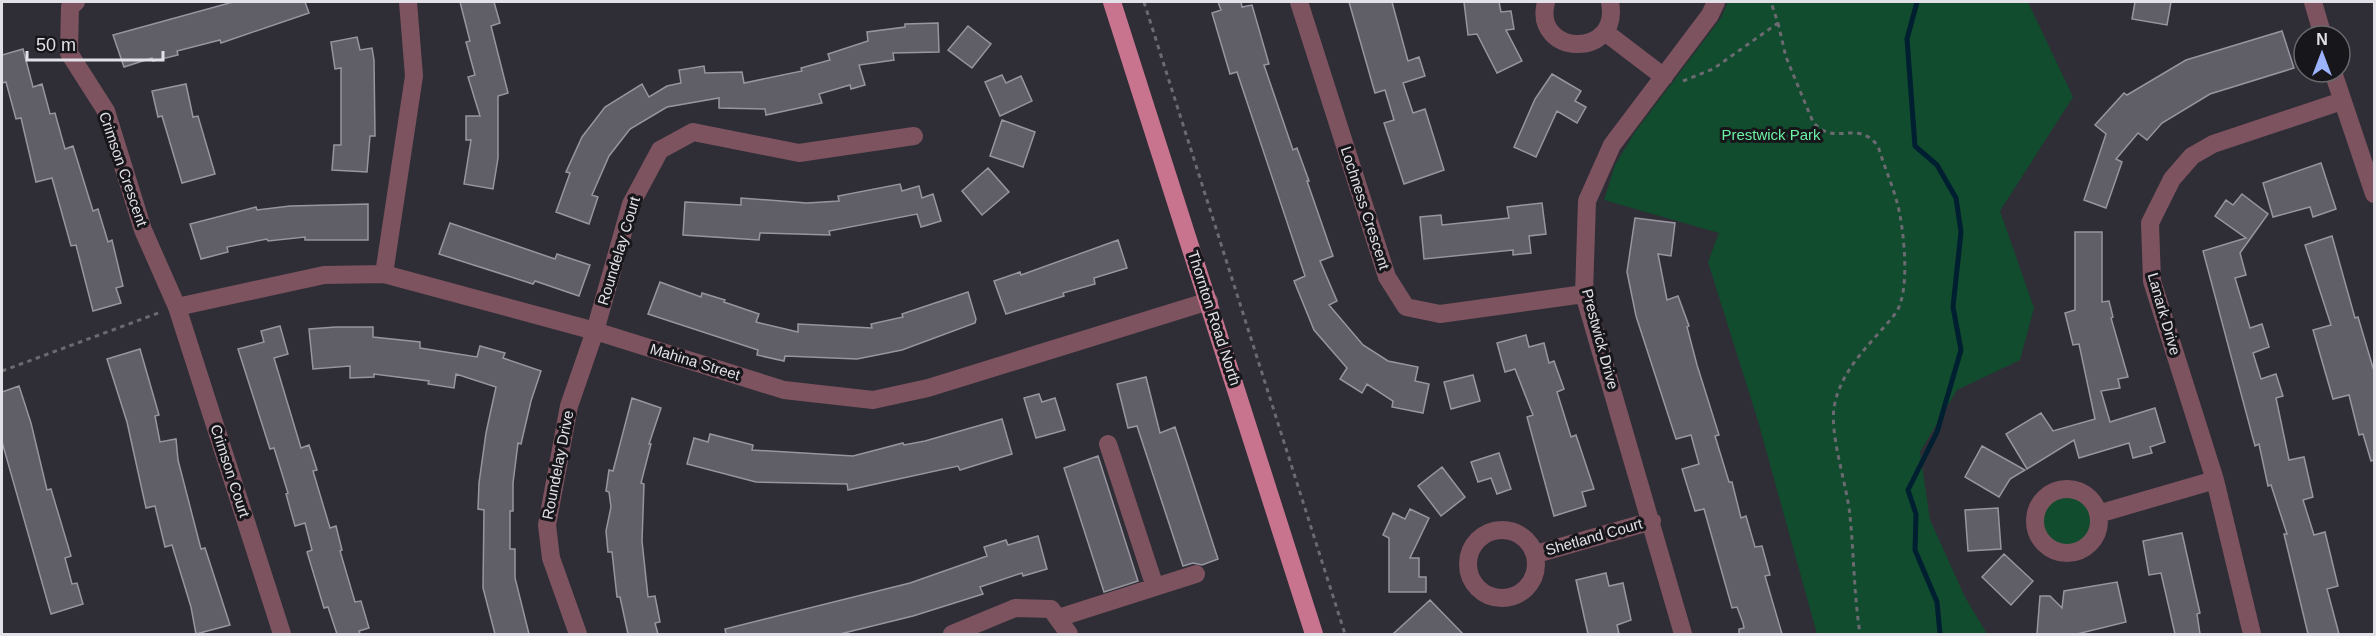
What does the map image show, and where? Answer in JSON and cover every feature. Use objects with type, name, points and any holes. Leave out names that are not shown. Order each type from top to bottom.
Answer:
[{"type":"main road","name":"Thornton Road North","points":[[1112,2],[1314,634]]},
{"type":"street","name":"Crimson Crescent","points":[[76,2],[70,7],[69,53],[106,111],[143,230],[177,307]]},
{"type":"street","points":[[384,274],[414,76],[408,2]]},
{"type":"street","name":"Lochness Crescent","points":[[1299,2],[1387,277],[1406,307],[1440,314],[1584,294]]},
{"type":"street","points":[[1546,2],[1544,11],[1546,23],[1554,36],[1564,42],[1587,44],[1605,32],[1610,22],[1610,2]]},
{"type":"street","name":"Prestwick Drive","points":[[1683,634],[1652,520],[1584,294],[1587,201],[1612,145],[1710,15],[1716,2]]},
{"type":"street","points":[[2313,2],[2319,24]]},
{"type":"street","points":[[1605,32],[1664,77]]},
{"type":"street","points":[[2337,84],[2374,194]]},
{"type":"street","name":"Lanark Drive","points":[[2252,634],[2215,480],[2152,281],[2150,223],[2172,179],[2192,156],[2213,144],[2342,101]]},
{"type":"street","name":"Roundelay Court","points":[[595,331],[631,204],[660,150],[693,132],[799,153],[914,136]]},
{"type":"street","name":"Mahina Street","points":[[177,307],[324,275],[384,274],[595,331],[784,390],[873,400],[927,388],[1209,301]]},
{"type":"street","name":"Crimson Court","points":[[177,307],[282,634]]},
{"type":"street","name":"Roundelay Drive","points":[[578,634],[551,558],[547,525],[569,406],[595,331]]},
{"type":"street","points":[[1108,444],[1155,587]]},
{"type":"street","points":[[2098,514],[2215,480]]},
{"type":"street","name":"Shetland Court","points":[[1536,554],[1652,520]]},
{"type":"street","points":[[1058,618],[1196,574]]},
{"type":"street","points":[[952,634],[1015,608],[1051,609],[1069,634]]},
{"type":"path","points":[[1143,2],[1346,634]]},
{"type":"path","points":[[1771,2],[1786,57],[1813,122],[1819,129],[1829,133],[1863,133],[1872,139],[1878,146],[1902,225],[1902,298],[1897,311],[1861,353],[1844,378],[1834,408],[1834,427],[1850,517],[1855,605],[1860,634]]},
{"type":"path","points":[[1664,77],[1689,81],[1778,23]]},
{"type":"path","points":[[1694,71],[1700,75]]},
{"type":"path","points":[[2,371],[177,307]]},
{"type":"green space","name":"Prestwick Park","points":[[1728,2],[2028,2],[2073,97],[2000,211],[2034,308],[2020,360],[1957,390],[1920,452],[1930,520],[1965,597],[1987,634],[1817,634],[1758,421],[1708,262],[1719,233],[1604,200],[1615,165],[1635,132],[1721,18]]},
{"type":"green space","points":[[2062,497],[2072,497],[2084,504],[2091,516],[2091,526],[2084,538],[2072,545],[2062,545],[2047,534],[2043,526],[2043,516],[2054,501]]},
{"type":"building","points":[[233,2],[305,2],[309,13],[221,43],[220,40],[177,51],[178,55],[153,61],[152,58],[124,67],[113,35]]},
{"type":"building","points":[[460,2],[494,2],[500,23],[491,26],[508,93],[498,96],[498,158],[493,189],[464,184],[471,140],[466,140],[466,116],[480,116],[468,77],[475,75],[466,42],[470,41]]},
{"type":"building","points":[[1218,2],[1241,2],[1242,7],[1252,5],[1269,64],[1264,65],[1293,150],[1297,148],[1309,181],[1307,181],[1333,256],[1320,261],[1337,301],[1329,305],[1363,345],[1388,361],[1418,367],[1415,381],[1429,384],[1423,413],[1392,407],[1393,401],[1367,384],[1362,393],[1340,379],[1347,368],[1314,330],[1294,281],[1305,276],[1237,72],[1230,74],[1212,13],[1221,10]]},
{"type":"building","points":[[1349,2],[1392,2],[1408,61],[1419,57],[1425,76],[1403,83],[1413,113],[1425,109],[1444,170],[1404,184],[1384,123],[1394,120],[1385,90],[1375,93]]},
{"type":"building","points":[[1464,2],[1499,2],[1501,12],[1511,11],[1514,29],[1506,30],[1522,61],[1497,73],[1477,34],[1468,35]]},
{"type":"building","points":[[2135,2],[2171,2],[2167,25],[2132,19]]},
{"type":"building","points":[[938,23],[939,52],[893,53],[894,60],[859,65],[865,85],[851,89],[850,85],[819,94],[822,103],[766,115],[765,109],[719,108],[719,98],[667,107],[630,129],[609,156],[592,195],[598,197],[589,224],[556,212],[570,173],[566,172],[582,137],[605,107],[642,84],[649,97],[667,86],[681,83],[679,70],[704,66],[705,73],[742,72],[744,83],[802,71],[801,68],[830,60],[828,54],[868,41],[867,32],[905,27],[905,24]]},
{"type":"building","points":[[968,26],[991,44],[972,68],[948,50]]},
{"type":"building","points":[[2282,31],[2292,69],[2210,94],[2162,123],[2147,140],[2138,133],[2116,159],[2122,162],[2106,208],[2084,200],[2106,134],[2095,125],[2124,93],[2127,95],[2186,60]]},
{"type":"building","points":[[357,37],[360,50],[372,48],[374,60],[375,136],[370,136],[367,172],[332,170],[334,145],[341,145],[341,68],[335,69],[331,42]]},
{"type":"building","points":[[23,49],[33,87],[42,84],[50,114],[55,113],[65,149],[73,146],[93,211],[98,209],[108,242],[112,240],[123,286],[116,288],[121,303],[93,311],[76,245],[71,246],[52,178],[36,182],[21,118],[16,119],[6,82],[2,83],[2,55]]},
{"type":"building","points":[[1552,74],[1581,91],[1575,101],[1586,107],[1577,123],[1557,111],[1536,157],[1514,147],[1535,99]]},
{"type":"building","points":[[1002,75],[1006,83],[1021,76],[1032,101],[1000,116],[985,82]]},
{"type":"building","points":[[186,84],[193,117],[198,116],[215,174],[182,183],[162,116],[158,117],[152,91]]},
{"type":"building","points":[[1002,120],[1035,132],[1023,167],[990,156]]},
{"type":"building","points":[[2321,163],[2336,209],[2313,217],[2310,207],[2273,217],[2263,183]]},
{"type":"building","points":[[988,168],[1009,192],[982,215],[962,191]]},
{"type":"building","points":[[900,184],[902,191],[919,186],[922,198],[933,194],[941,221],[921,227],[917,214],[829,231],[830,235],[760,233],[759,240],[683,235],[685,202],[741,205],[741,198],[807,203],[839,201],[838,196]]},
{"type":"building","points":[[2242,194],[2268,214],[2240,253],[2246,275],[2235,278],[2250,328],[2262,324],[2269,347],[2253,353],[2261,379],[2276,374],[2283,396],[2276,398],[2289,460],[2304,457],[2313,497],[2303,500],[2314,535],[2325,532],[2338,586],[2327,589],[2339,634],[2308,634],[2284,534],[2287,534],[2271,485],[2268,486],[2259,444],[2255,446],[2203,251],[2246,238],[2215,216],[2226,200],[2233,205]]},
{"type":"building","points":[[1542,203],[1546,234],[1529,236],[1531,253],[1513,255],[1513,250],[1424,259],[1420,217],[1441,215],[1442,225],[1509,218],[1507,207]]},
{"type":"building","points":[[368,204],[368,240],[305,240],[305,237],[268,241],[267,239],[227,247],[228,252],[201,259],[190,224],[256,207],[257,210],[290,206]]},
{"type":"building","points":[[1635,218],[1675,223],[1671,256],[1658,254],[1667,300],[1678,296],[1689,326],[1687,327],[1697,365],[1719,435],[1715,436],[1729,482],[1732,482],[1741,518],[1746,516],[1755,547],[1762,546],[1770,575],[1765,576],[1782,634],[1739,634],[1739,629],[1744,628],[1743,623],[1737,607],[1732,608],[1704,509],[1695,511],[1682,469],[1699,464],[1691,435],[1676,439],[1636,316],[1627,272]]},
{"type":"building","points":[[450,223],[555,259],[557,254],[590,265],[579,296],[439,254]]},
{"type":"building","points":[[2075,232],[2102,232],[2102,302],[2109,301],[2113,317],[2111,318],[2128,377],[2118,379],[2120,388],[2101,391],[2110,422],[2155,408],[2165,442],[2150,447],[2152,453],[2133,458],[2129,443],[2079,458],[2074,440],[2027,469],[2006,434],[2041,413],[2053,431],[2095,419],[2079,344],[2073,345],[2065,313],[2075,310]]},
{"type":"building","points":[[2332,236],[2355,318],[2358,317],[2374,371],[2374,460],[2371,461],[2363,434],[2359,435],[2349,395],[2333,399],[2313,330],[2331,325],[2305,245]]},
{"type":"building","points":[[1118,240],[1127,268],[1094,278],[1095,284],[1063,293],[1064,296],[1006,314],[994,281],[1020,272],[1021,275]]},
{"type":"building","points":[[660,282],[701,297],[702,293],[725,300],[724,302],[759,314],[756,322],[798,332],[798,324],[872,328],[871,324],[903,317],[902,314],[968,292],[976,319],[975,323],[902,350],[857,359],[785,356],[784,361],[757,355],[758,350],[648,314]]},
{"type":"building","points":[[280,326],[288,354],[274,358],[301,448],[309,445],[317,470],[313,471],[330,528],[336,526],[342,550],[340,551],[355,602],[361,601],[369,628],[359,631],[360,634],[337,634],[328,607],[324,608],[307,552],[312,550],[305,523],[295,526],[286,494],[288,493],[274,448],[270,449],[238,349],[264,342],[261,331]]},
{"type":"building","points":[[373,327],[373,337],[420,342],[420,348],[477,357],[480,346],[505,353],[503,358],[541,371],[521,444],[518,443],[513,483],[513,511],[510,511],[510,549],[515,549],[515,578],[529,634],[495,634],[483,588],[484,510],[478,509],[479,483],[486,433],[496,387],[456,374],[454,388],[428,384],[429,381],[374,374],[374,377],[350,378],[350,366],[313,369],[309,329]]},
{"type":"building","points":[[1526,335],[1529,347],[1544,343],[1549,363],[1554,361],[1564,389],[1557,392],[1571,437],[1576,435],[1594,489],[1582,492],[1586,506],[1554,516],[1527,417],[1533,415],[1515,369],[1505,372],[1497,343]]},
{"type":"building","points":[[140,349],[159,415],[155,416],[160,442],[176,439],[178,460],[201,549],[205,548],[230,625],[196,634],[191,607],[172,545],[165,547],[155,506],[146,508],[127,422],[107,359]]},
{"type":"building","points":[[1473,375],[1480,401],[1451,409],[1444,382]]},
{"type":"building","points":[[1146,377],[1160,433],[1175,427],[1218,559],[1202,565],[1193,563],[1183,566],[1137,426],[1128,428],[1117,384]]},
{"type":"building","points":[[19,386],[31,423],[47,490],[51,489],[71,556],[65,558],[72,584],[77,583],[83,604],[51,614],[2,442],[2,392]]},
{"type":"building","points":[[1039,394],[1042,402],[1055,398],[1065,430],[1036,438],[1024,398]]},
{"type":"building","points":[[632,398],[661,408],[649,444],[651,444],[641,483],[644,484],[642,541],[648,597],[655,596],[660,622],[655,623],[658,634],[628,634],[620,597],[617,597],[612,552],[608,552],[606,531],[611,507],[609,492],[606,491],[609,470],[613,471]]},
{"type":"building","points":[[1002,419],[1012,454],[960,470],[958,466],[848,490],[847,484],[756,482],[687,464],[694,438],[708,442],[710,434],[753,445],[752,450],[853,456],[903,443],[904,445],[925,441]]},
{"type":"building","points":[[1982,446],[2025,470],[2010,479],[1999,497],[1965,477]]},
{"type":"building","points":[[1499,453],[1511,489],[1497,494],[1491,478],[1478,482],[1471,462]]},
{"type":"building","points":[[1098,456],[1138,581],[1104,592],[1064,468]]},
{"type":"building","points":[[1442,467],[1465,497],[1441,516],[1418,486]]},
{"type":"building","points":[[1998,508],[2001,549],[1968,551],[1965,510]]},
{"type":"building","points":[[1410,509],[1429,518],[1410,558],[1419,558],[1419,577],[1426,577],[1426,592],[1389,592],[1389,538],[1383,535],[1393,513],[1405,519]]},
{"type":"building","points":[[2182,533],[2200,613],[2197,614],[2200,634],[2175,634],[2161,573],[2149,575],[2143,541]]},
{"type":"building","points":[[1038,536],[1047,569],[1023,576],[1022,573],[980,587],[983,594],[913,616],[840,634],[726,634],[725,629],[910,583],[987,556],[984,547],[1006,540],[1008,545]]},
{"type":"building","points":[[2004,554],[2033,581],[2011,605],[1982,577]]},
{"type":"building","points":[[1606,573],[1609,586],[1623,583],[1631,620],[1617,625],[1619,634],[1588,634],[1576,580]]},
{"type":"building","points":[[2117,582],[2126,622],[2077,634],[2037,634],[2040,596],[2050,596],[2062,608],[2064,591]]},
{"type":"building","points":[[1430,600],[1463,634],[1393,634]]},
{"type":"waterway","points":[[1917,2],[1907,39],[1915,146],[1937,165],[1956,198],[1961,232],[1953,307],[1961,350],[1937,432],[1908,490],[1916,514],[1915,550],[1937,602],[1940,634]]}]
